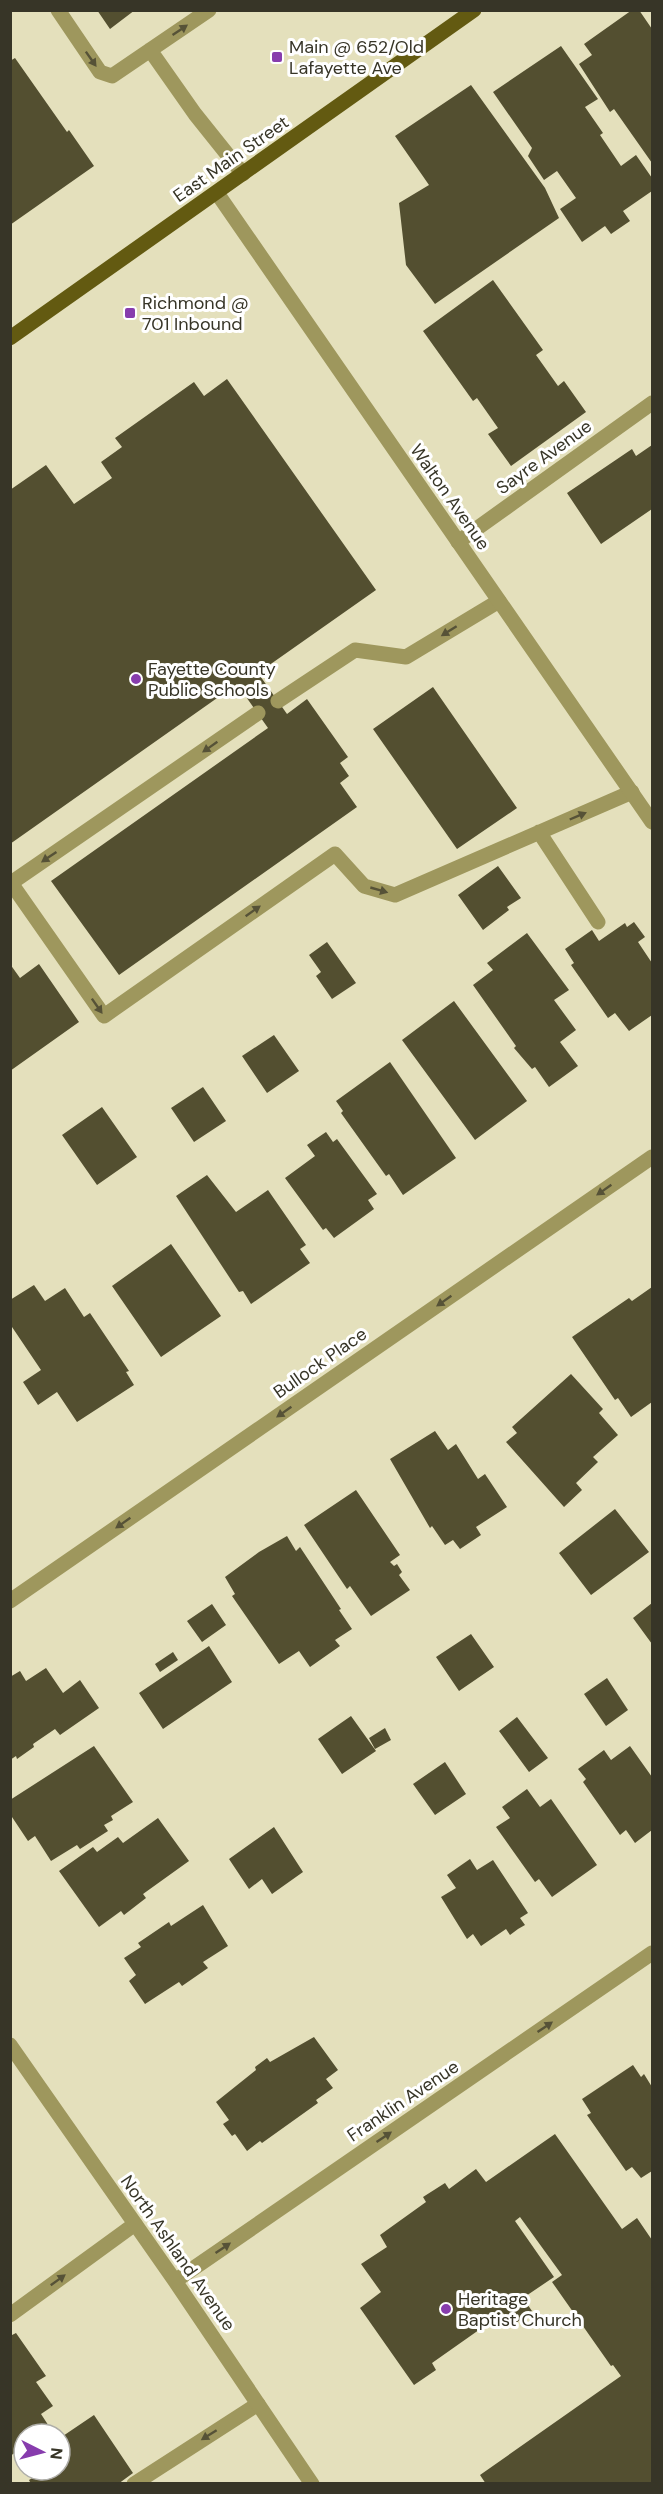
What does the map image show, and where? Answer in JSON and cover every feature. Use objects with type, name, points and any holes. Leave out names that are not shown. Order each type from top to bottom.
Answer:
[{"type":"main road","name":"East Main Street","points":[[10,338],[474,10]]},
{"type":"street","points":[[58,10],[100,72],[112,76],[209,10]]},
{"type":"street","points":[[150,50],[195,114],[243,174]]},
{"type":"street","name":"Walton Avenue","points":[[217,193],[652,822]]},
{"type":"street","name":"Sayre Avenue","points":[[458,542],[652,403]]},
{"type":"street","points":[[278,701],[355,651],[406,657],[499,601]]},
{"type":"street","points":[[258,713],[12,883],[104,1016],[335,854],[364,886],[395,895],[632,792]]},
{"type":"street","points":[[539,832],[598,922]]},
{"type":"street","name":"Bullock Place","points":[[10,1601],[652,1157]]},
{"type":"street","name":"Franklin Avenue","points":[[175,2281],[652,1953]]},
{"type":"street","name":"North Ashland Avenue","points":[[10,2046],[175,2281],[312,2484]]},
{"type":"street","points":[[10,2315],[135,2224]]},
{"type":"street","points":[[134,2484],[258,2404]]},
{"type":"building","points":[[97,10],[135,10],[110,29]]},
{"type":"building","points":[[632,10],[639,10],[652,29],[652,163],[614,109],[610,112],[579,64],[592,55],[584,44]]},
{"type":"building","points":[[561,46],[598,99],[585,107],[603,133],[600,135],[621,166],[636,155],[652,178],[652,191],[623,211],[630,221],[611,234],[605,226],[582,242],[560,209],[576,198],[557,171],[544,180],[528,156],[532,148],[493,92]]},
{"type":"building","points":[[15,58],[94,166],[10,225],[10,61]]},
{"type":"building","points":[[471,85],[545,188],[559,218],[435,304],[406,265],[399,203],[429,185],[395,136]]},
{"type":"building","points":[[493,280],[543,350],[536,355],[558,386],[564,381],[586,412],[511,466],[488,434],[498,428],[477,398],[473,401],[423,331]]},
{"type":"building","name":"Fayette County Public Schools","points":[[227,379],[376,590],[258,673],[287,714],[307,699],[348,757],[340,763],[349,776],[340,783],[357,807],[119,975],[51,881],[268,728],[237,684],[10,844],[10,490],[46,465],[74,504],[112,478],[101,462],[122,447],[115,438],[194,382],[204,396]]},
{"type":"building","points":[[652,445],[652,509],[601,544],[567,493],[632,449],[636,456]]},
{"type":"building","points":[[433,687],[517,808],[457,849],[373,729]]},
{"type":"building","points":[[498,866],[521,898],[507,907],[509,910],[483,930],[458,895]]},
{"type":"building","points":[[634,922],[645,937],[638,942],[652,963],[652,1015],[629,1031],[615,1013],[608,1018],[571,965],[574,963],[565,949],[592,930],[599,941],[625,923],[627,927]]},
{"type":"building","points":[[527,933],[569,990],[554,1000],[576,1030],[560,1042],[578,1066],[549,1087],[535,1067],[532,1069],[514,1048],[516,1046],[473,985],[493,970],[487,963]]},
{"type":"building","points":[[327,942],[356,983],[332,999],[316,976],[321,972],[309,955]]},
{"type":"building","points":[[10,964],[20,978],[39,964],[79,1022],[10,1071]]},
{"type":"building","points":[[454,1001],[527,1101],[475,1140],[402,1040]]},
{"type":"building","points":[[274,1035],[299,1071],[267,1093],[242,1056]]},
{"type":"building","points":[[390,1062],[456,1158],[403,1195],[389,1174],[386,1176],[341,1113],[343,1111],[336,1101]]},
{"type":"building","points":[[203,1087],[226,1121],[194,1142],[171,1108]]},
{"type":"building","points":[[102,1107],[137,1157],[97,1185],[62,1135]]},
{"type":"building","points":[[326,1132],[333,1142],[337,1139],[377,1194],[368,1200],[374,1209],[334,1238],[326,1228],[323,1230],[285,1178],[315,1156],[307,1145]]},
{"type":"building","points":[[207,1175],[236,1212],[268,1190],[306,1245],[300,1249],[310,1263],[251,1304],[243,1291],[239,1292],[176,1196]]},
{"type":"building","points":[[171,1244],[221,1316],[161,1357],[112,1286]]},
{"type":"building","points":[[34,1285],[45,1301],[65,1288],[84,1317],[90,1313],[129,1371],[126,1372],[134,1385],[77,1422],[57,1392],[38,1405],[23,1382],[41,1370],[10,1324],[10,1300]]},
{"type":"building","points":[[652,1287],[652,1402],[631,1417],[618,1398],[615,1400],[572,1337],[629,1298],[632,1301]]},
{"type":"building","points":[[571,1374],[603,1409],[599,1413],[618,1435],[593,1457],[598,1462],[576,1483],[582,1490],[564,1507],[506,1442],[517,1433],[512,1427]]},
{"type":"building","points":[[435,1431],[448,1450],[456,1444],[478,1479],[485,1474],[507,1507],[476,1527],[481,1535],[460,1549],[453,1540],[445,1545],[432,1526],[430,1528],[390,1459]]},
{"type":"building","points":[[356,1490],[400,1555],[390,1562],[394,1566],[397,1564],[402,1572],[399,1575],[410,1590],[371,1616],[350,1586],[347,1589],[304,1525]]},
{"type":"building","points":[[615,1509],[649,1552],[591,1595],[559,1553]]},
{"type":"building","points":[[287,1536],[296,1551],[300,1547],[352,1629],[335,1640],[340,1646],[310,1667],[299,1651],[279,1664],[232,1596],[235,1594],[225,1577],[259,1552]]},
{"type":"building","points":[[652,1603],[652,1644],[633,1618]]},
{"type":"building","points":[[212,1604],[226,1625],[202,1642],[187,1621]]},
{"type":"building","points":[[471,1634],[494,1667],[459,1691],[436,1657]]},
{"type":"building","points":[[209,1646],[232,1682],[163,1729],[139,1693]]},
{"type":"building","points":[[173,1652],[178,1660],[160,1672],[155,1664]]},
{"type":"building","points":[[46,1668],[63,1693],[80,1680],[99,1708],[60,1735],[55,1729],[33,1744],[34,1747],[17,1759],[16,1756],[10,1760],[10,1677],[20,1671],[26,1681]]},
{"type":"building","points":[[607,1678],[628,1710],[606,1726],[584,1694]]},
{"type":"building","points":[[351,1716],[376,1751],[342,1774],[318,1739]]},
{"type":"building","points":[[517,1717],[548,1758],[529,1772],[499,1731]]},
{"type":"building","points":[[385,1728],[391,1740],[375,1749],[369,1738]]},
{"type":"building","points":[[94,1746],[133,1802],[111,1816],[113,1820],[104,1825],[108,1831],[80,1849],[77,1845],[51,1861],[35,1836],[28,1841],[10,1814],[10,1800]]},
{"type":"building","points":[[630,1746],[652,1777],[652,1830],[635,1843],[626,1830],[620,1835],[583,1782],[586,1779],[578,1769],[604,1750],[611,1760]]},
{"type":"building","points":[[445,1762],[466,1794],[435,1815],[413,1784]]},
{"type":"building","points":[[527,1789],[540,1807],[551,1799],[597,1865],[552,1897],[539,1879],[535,1882],[496,1827],[510,1818],[502,1807]]},
{"type":"building","points":[[158,1818],[189,1861],[143,1894],[146,1898],[124,1915],[121,1911],[99,1927],[59,1871],[93,1847],[97,1852],[118,1837],[123,1843]]},
{"type":"building","points":[[274,1827],[303,1872],[272,1894],[262,1879],[249,1889],[229,1859]]},
{"type":"building","points":[[470,1859],[477,1870],[493,1860],[528,1913],[520,1918],[525,1925],[510,1935],[506,1929],[481,1946],[473,1934],[467,1939],[441,1897],[456,1888],[447,1875]]},
{"type":"building","points":[[203,1905],[228,1946],[203,1962],[208,1968],[182,1986],[179,1982],[145,2004],[129,1981],[136,1975],[124,1958],[141,1947],[138,1943],[169,1922],[171,1926]]},
{"type":"building","points":[[314,2037],[338,2070],[326,2079],[333,2088],[316,2100],[318,2103],[247,2151],[235,2134],[232,2136],[223,2124],[229,2120],[216,2102],[256,2070],[255,2067],[267,2058],[270,2062]]},
{"type":"building","points":[[633,2065],[641,2077],[644,2074],[652,2087],[652,2171],[641,2178],[632,2167],[626,2171],[587,2115],[591,2113],[582,2099]]},
{"type":"building","name":"Heritage Baptist Church","points":[[555,2134],[622,2229],[637,2218],[652,2240],[652,2484],[486,2484],[480,2475],[621,2376],[613,2365],[611,2366],[552,2282],[562,2275],[520,2217],[515,2221],[554,2277],[523,2298],[532,2311],[512,2326],[503,2313],[432,2363],[436,2370],[414,2385],[360,2308],[381,2292],[361,2264],[387,2247],[380,2235],[426,2202],[423,2197],[445,2183],[449,2189],[476,2169],[486,2182]]},
{"type":"building","points":[[16,2333],[46,2376],[36,2382],[53,2406],[41,2414],[46,2422],[12,2422],[12,2455],[10,2456],[10,2336]]},
{"type":"building","points":[[94,2415],[133,2473],[118,2484],[31,2484],[30,2482],[72,2482],[72,2430]]},
{"type":"place","name":"Main @ 652/Old Lafayette Ave","points":[[277,57]]},
{"type":"place","name":"Richmond @ 701 Inbound","points":[[130,313]]},
{"type":"place","name":"Fayette County Public Schools","points":[[136,679]]},
{"type":"place","name":"Heritage Baptist Church","points":[[446,2309]]}]
